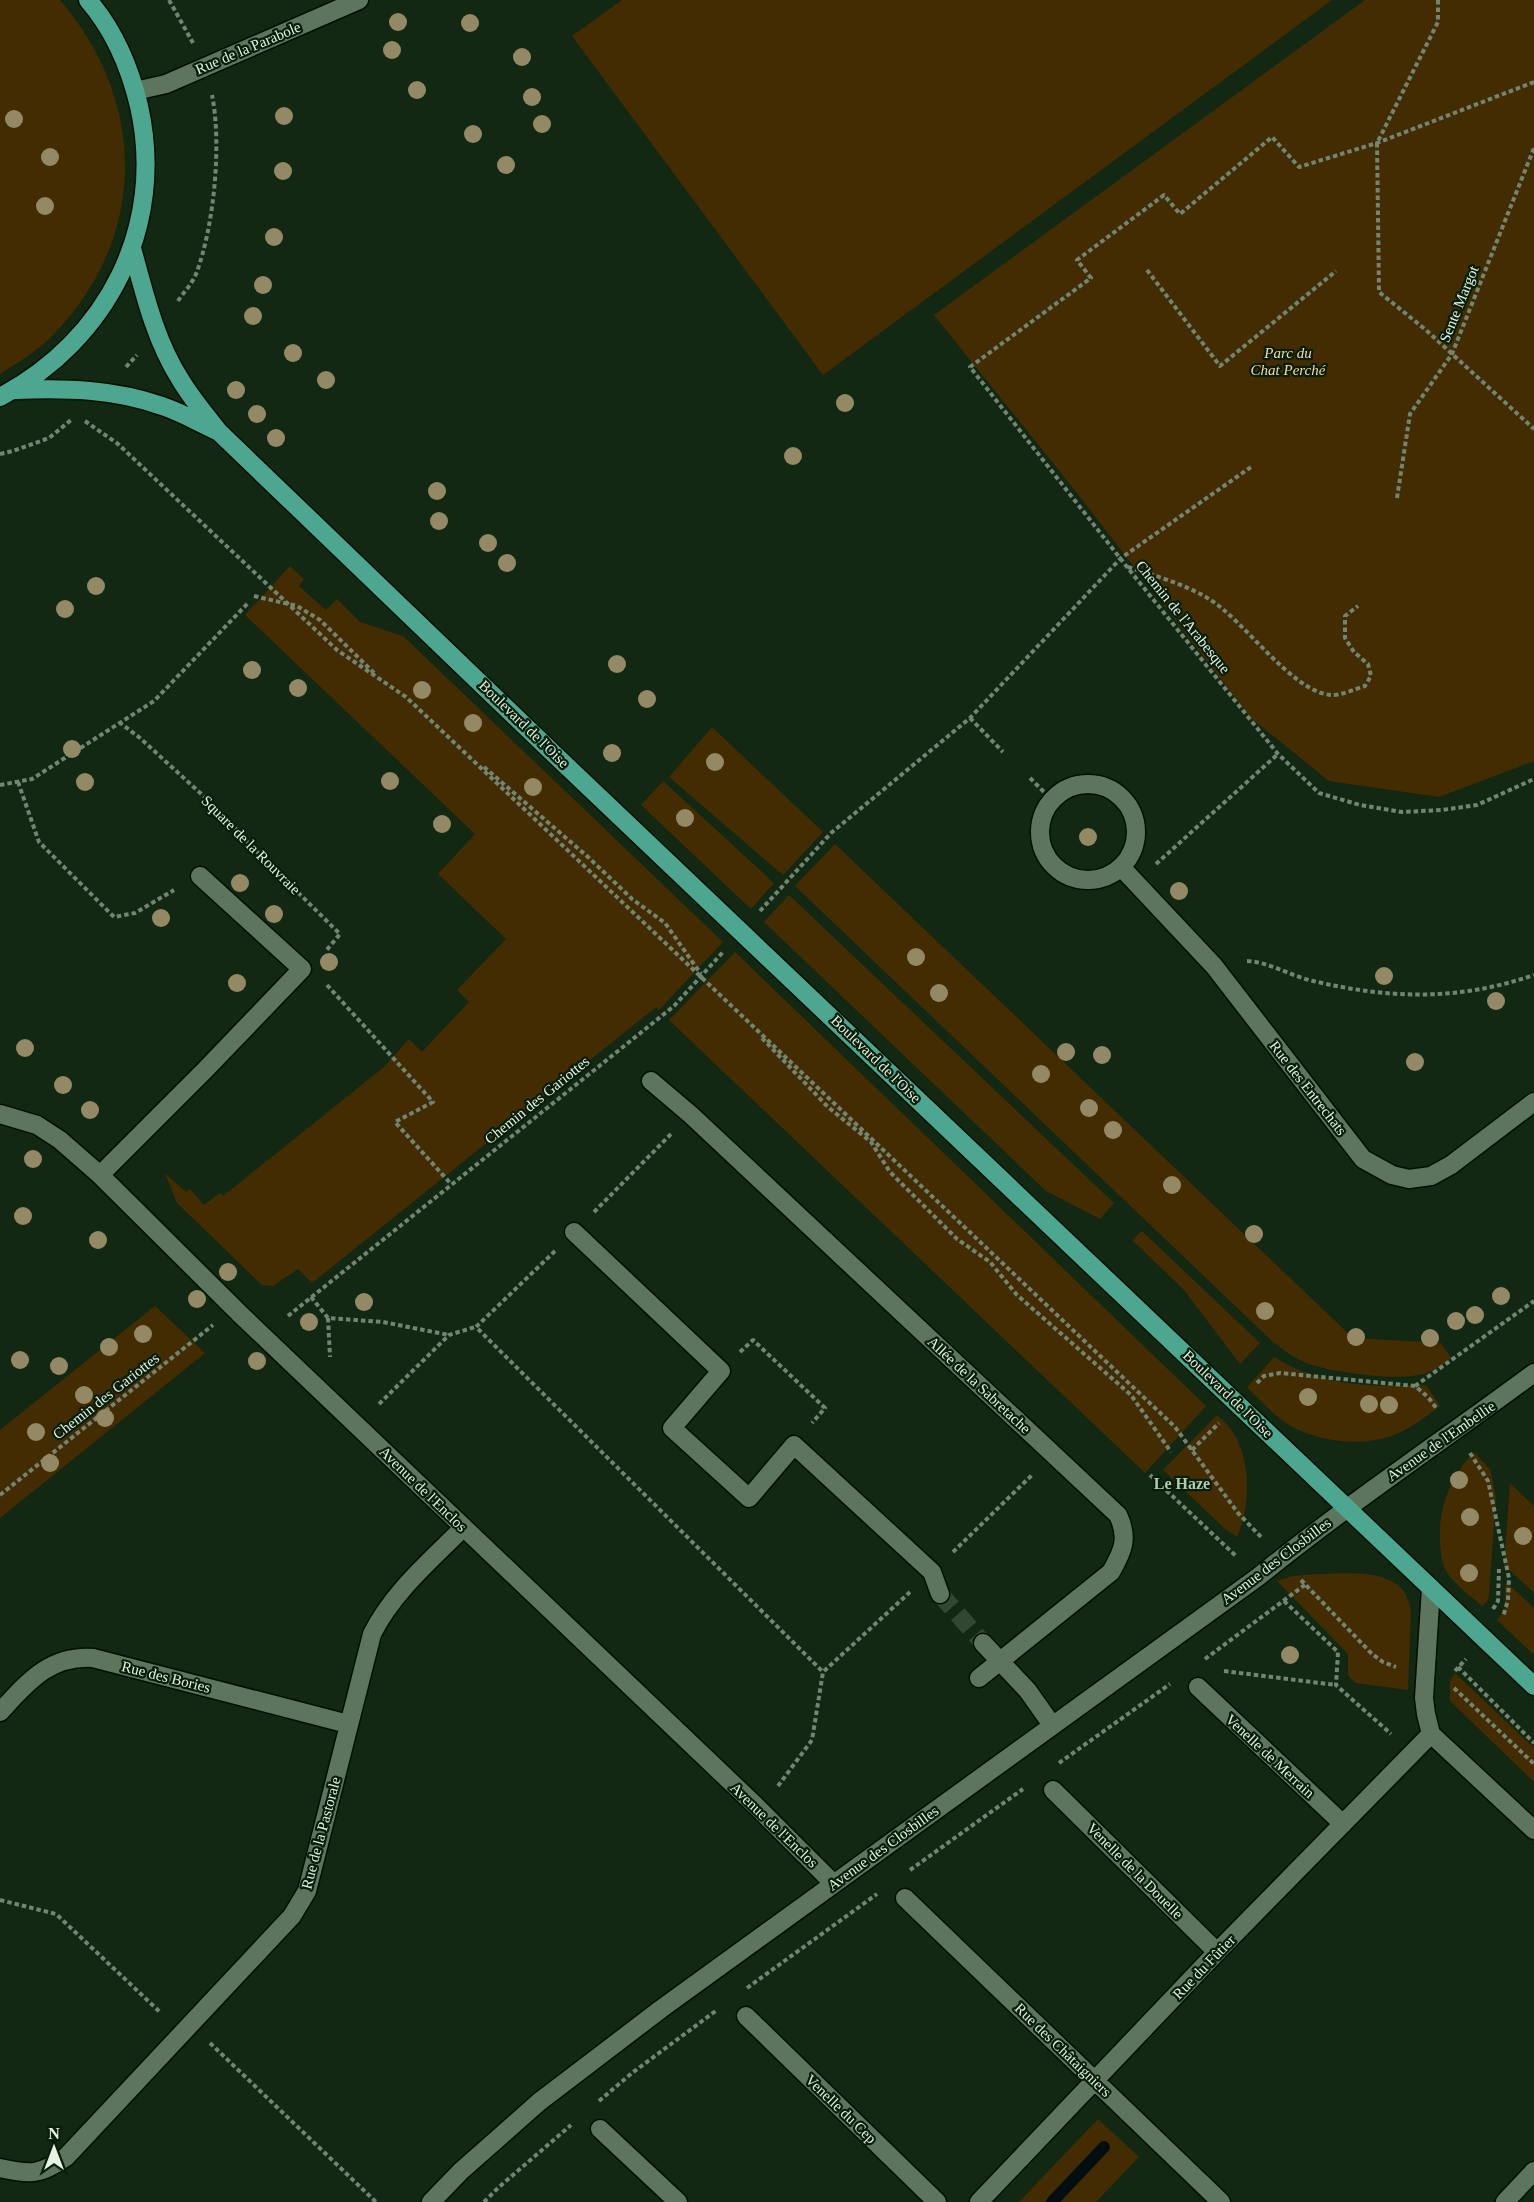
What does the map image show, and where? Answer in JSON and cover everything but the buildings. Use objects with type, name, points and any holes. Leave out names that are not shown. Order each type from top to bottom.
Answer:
[{"type":"main road","points":[[7,394],[58,359],[88,326],[109,297],[132,248],[140,218],[145,188],[146,158],[143,127],[135,91],[119,48],[88,0]]},
{"type":"main road","name":"Boulevard de l'Oise","points":[[132,248],[166,354],[180,380],[219,432],[1534,1686]]},
{"type":"main road","name":"Boulevard de l'Oise","points":[[7,394],[61,388],[106,392],[164,406],[219,432]]},
{"type":"street","name":"Rue de la Parabole","points":[[135,91],[166,84],[358,0]]},
{"type":"street","points":[[1086,784],[1103,786],[1118,793],[1129,806],[1136,821],[1134,846],[1121,867],[1107,876],[1090,879],[1074,878],[1059,870],[1048,858],[1041,842],[1041,825],[1046,809],[1056,796],[1070,787],[1086,784]]},
{"type":"street","name":"Rue des Entrechats","points":[[1121,867],[1214,966],[1363,1159],[1392,1175],[1409,1179],[1431,1176],[1451,1165],[1534,1102]]},
{"type":"street","points":[[100,1175],[307,969],[200,876]]},
{"type":"street","name":"Allée de la Sabretache","points":[[651,1081],[691,1115],[1118,1515],[1124,1527],[1125,1540],[1119,1559],[1111,1572],[979,1678]]},
{"type":"street","name":"Avenue de l'Enclos","points":[[0,1113],[37,1125],[60,1140],[100,1175],[242,1315],[756,1806],[834,1884]]},
{"type":"street","points":[[574,1232],[721,1371],[672,1428],[749,1498],[794,1445],[932,1572],[940,1594]]},
{"type":"street","name":"Avenue de l'Embellie","points":[[1347,1507],[1467,1424],[1534,1373]]},
{"type":"street","name":"Avenue des Closbilles","points":[[431,2202],[461,2171],[539,2102],[661,2009],[1258,1577],[1347,1507]]},
{"type":"street","name":"Rue de la Pastorale","points":[[0,2168],[36,2173],[51,2168],[66,2157],[292,1916],[307,1891],[372,1634],[382,1614],[395,1597],[463,1528]]},
{"type":"street","points":[[1431,1588],[1424,1698],[1431,1734],[1534,1830]]},
{"type":"street","points":[[983,1643],[1028,1691],[1052,1725]]},
{"type":"street","name":"Rue des Bories","points":[[0,1712],[26,1684],[45,1669],[76,1657],[93,1658],[348,1724]]},
{"type":"street","name":"Venelle de Merrain","points":[[1198,1687],[1343,1824]]},
{"type":"street","name":"Rue du Fûtier","points":[[979,2202],[1217,1952],[1431,1734]]},
{"type":"street","name":"Venelle de la Douelle","points":[[1053,1790],[1217,1952]]},
{"type":"street","name":"Rue des Châtaigniers","points":[[905,1898],[1221,2202]]},
{"type":"street","name":"Venelle du Cep","points":[[746,2016],[937,2202]]},
{"type":"street","points":[[600,2129],[678,2202]]},
{"type":"street","points":[[1505,2202],[1534,2171]]},
{"type":"path","points":[[106,392],[157,330],[195,276],[207,230],[215,172],[215,112],[206,66],[169,0]]},
{"type":"path","points":[[1438,0],[1438,22],[1377,143],[1379,292],[1452,354],[1534,429]]},
{"type":"path","points":[[1251,466],[1121,558],[970,367],[1091,278],[1077,260],[1164,195],[1180,214],[1272,137],[1299,167],[1377,143],[1534,82]]},
{"type":"path","name":"Sente Margot","points":[[1397,498],[1410,414],[1452,354],[1534,148]]},
{"type":"path","points":[[1147,270],[1220,366],[1336,271]]},
{"type":"path","points":[[0,454],[49,438],[77,416],[118,444],[337,650],[384,682]]},
{"type":"path","name":"Chemin de l'Arabesque","points":[[784,885],[831,833],[970,718],[1121,558],[1278,754],[1319,793],[1360,805],[1402,812],[1442,810],[1477,805],[1534,779]]},
{"type":"path","points":[[1127,567],[1189,588],[1210,599],[1306,687],[1330,695],[1365,686],[1371,676],[1368,664],[1354,652],[1345,638],[1345,616],[1358,606]]},
{"type":"path","points":[[254,596],[297,606],[320,620],[384,682],[588,857],[632,899],[665,923],[701,976]]},
{"type":"path","points":[[0,785],[32,779],[154,701],[248,603]]},
{"type":"path","points":[[970,718],[1003,752]]},
{"type":"path","name":"Square de la Rouvraie","points":[[119,722],[140,738],[220,812],[340,934],[307,969]]},
{"type":"path","points":[[442,731],[1175,1427],[1238,1513],[1334,1614]]},
{"type":"path","points":[[1135,884],[1278,754]]},
{"type":"path","points":[[1030,778],[1053,801]]},
{"type":"path","points":[[18,782],[39,842],[114,917],[135,912],[200,876]]},
{"type":"path","name":"Chemin des Gariottes","points":[[288,1316],[674,1006],[784,885]]},
{"type":"path","points":[[1214,966],[1250,960],[1309,980],[1384,994],[1416,995],[1480,990],[1534,975]]},
{"type":"path","points":[[307,969],[433,1102],[395,1122],[451,1184]]},
{"type":"path","points":[[727,1001],[828,1107],[872,1142],[890,1172],[957,1239],[990,1262],[1017,1295],[1131,1395],[1171,1452]]},
{"type":"path","points":[[328,1318],[383,1322],[449,1335],[476,1327],[691,1115]]},
{"type":"path","points":[[311,1297],[328,1318],[330,1357]]},
{"type":"path","points":[[1415,1386],[1534,1301]]},
{"type":"path","name":"Chemin des Gariottes","points":[[0,1495],[217,1321]]},
{"type":"path","points":[[476,1327],[823,1672]]},
{"type":"path","points":[[380,1404],[449,1335]]},
{"type":"path","points":[[721,1371],[753,1340],[825,1408],[794,1445]]},
{"type":"path","points":[[778,1786],[812,1740],[823,1672],[932,1572],[1053,1454]]},
{"type":"path","points":[[1150,1475],[1338,1652],[1336,1685]]},
{"type":"path","points":[[1492,1610],[1498,1601],[1499,1569]]},
{"type":"path","points":[[1453,1662],[1534,1743]]},
{"type":"path","points":[[1215,1670],[1336,1685],[1395,1737]]},
{"type":"green space","points":[[0,0],[60,0],[89,40],[109,81],[121,124],[125,168],[120,211],[107,254],[85,295],[49,339],[0,374]]},
{"type":"green space","points":[[622,0],[1332,0],[823,375],[572,36]]},
{"type":"green space","name":"Parc du Chat Perché","points":[[1365,0],[1534,0],[1534,761],[1439,797],[1329,781],[1251,718],[1077,493],[934,315]]},
{"type":"green space","points":[[290,566],[304,579],[299,586],[326,610],[337,599],[360,622],[403,636],[723,942],[659,1010],[656,1007],[312,1283],[298,1269],[273,1286],[262,1285],[177,1203],[165,1173],[186,1192],[190,1189],[204,1205],[220,1193],[223,1196],[384,1067],[409,1039],[422,1052],[469,1002],[457,990],[506,939],[438,874],[475,834],[245,615]]},
{"type":"green space","points":[[712,727],[823,832],[783,875],[669,777]]},
{"type":"green space","points":[[663,781],[774,883],[751,909],[641,805]]},
{"type":"green space","points":[[835,844],[1353,1338],[1441,1343],[1451,1358],[1427,1373],[1416,1376],[1386,1377],[1337,1371],[1312,1365],[1291,1355],[1272,1341],[795,886]]},
{"type":"green space","points":[[789,895],[1114,1203],[1100,1219],[1046,1191],[764,922]]},
{"type":"green space","points":[[735,952],[1206,1406],[1145,1473],[669,1020]]},
{"type":"green space","points":[[1142,1231],[1260,1343],[1240,1364],[1184,1290],[1132,1240]]},
{"type":"green space","points":[[155,1306],[205,1353],[0,1518],[0,1430]]},
{"type":"green space","points":[[1274,1357],[1292,1367],[1329,1380],[1366,1385],[1426,1385],[1440,1406],[1405,1430],[1378,1440],[1349,1442],[1305,1433],[1292,1427],[1268,1409],[1247,1387]]},
{"type":"green space","points":[[1217,1415],[1229,1426],[1237,1440],[1246,1467],[1247,1496],[1237,1537],[1224,1528],[1163,1470]]},
{"type":"green space","points":[[1474,1452],[1490,1469],[1496,1498],[1489,1595],[1487,1602],[1482,1606],[1448,1574],[1443,1563],[1440,1542],[1441,1517],[1448,1493],[1459,1471]]},
{"type":"green space","points":[[1510,1483],[1534,1506],[1534,1593],[1504,1565]]},
{"type":"green space","points":[[1373,1575],[1394,1582],[1404,1591],[1411,1610],[1408,1690],[1355,1683],[1348,1675],[1348,1654],[1277,1581],[1293,1576]]},
{"type":"green space","points":[[1507,1583],[1534,1608],[1534,1655],[1497,1620],[1505,1609]]},
{"type":"green space","points":[[1455,1673],[1534,1748],[1534,1782],[1450,1701],[1450,1681]]},
{"type":"green space","points":[[1098,2119],[1139,2157],[1096,2202],[1019,2202]]},
{"type":"waterway","points":[[1052,2202],[1104,2147]]},
{"type":"tunnel","points":[[940,1594],[983,1643]]},
{"type":"district","name":"Le Haze","points":[[1182,1483]]}]
